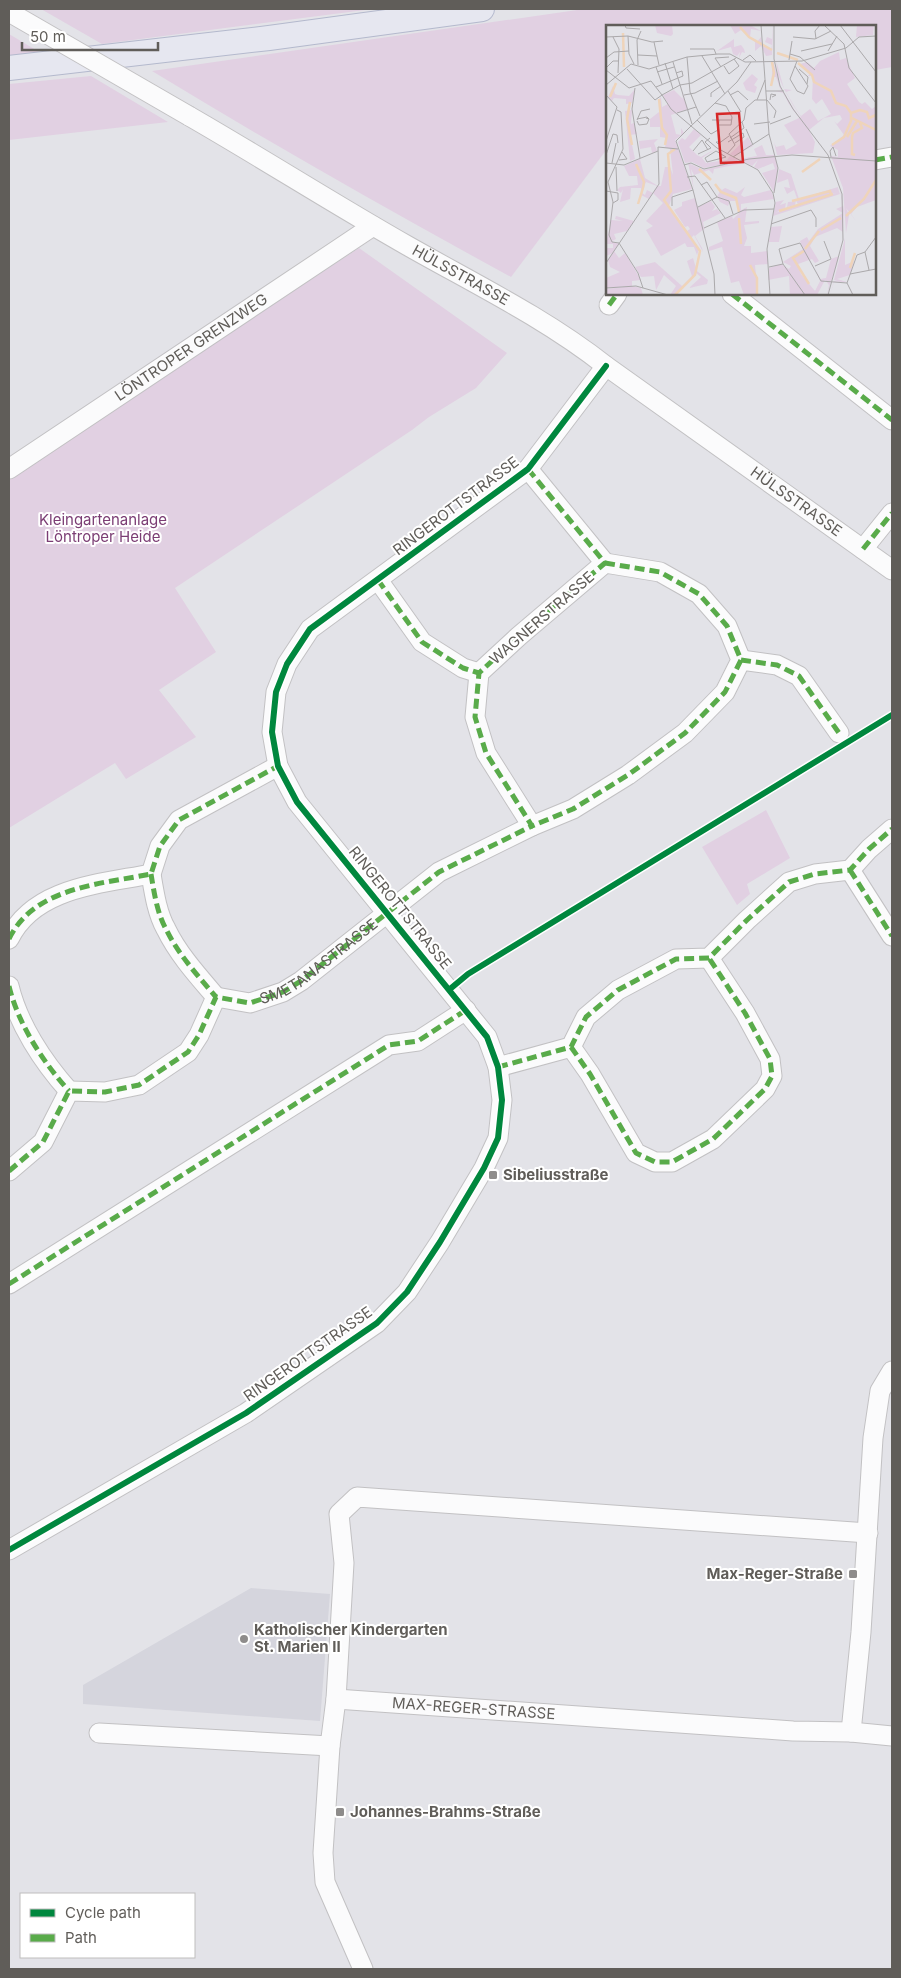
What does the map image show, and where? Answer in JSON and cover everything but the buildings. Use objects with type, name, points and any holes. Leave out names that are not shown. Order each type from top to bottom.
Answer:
[{"type":"main road","points":[[9,68],[269,38],[482,9]]},
{"type":"street","name":"HÜLSSTRASSE","points":[[9,12],[287,173],[373,226],[551,327],[581,346],[606,366],[892,570]]},
{"type":"street","points":[[876,160],[892,157]]},
{"type":"street","name":"LÖNTROPER GRENZWEG","points":[[9,468],[373,226]]},
{"type":"street","points":[[733,295],[892,420]]},
{"type":"street","name":"RINGEROTTSTRASSE","points":[[9,1550],[246,1413],[377,1323],[407,1292],[440,1242],[484,1168],[498,1138],[502,1100],[498,1067],[487,1037],[297,802],[278,766],[272,732],[276,692],[287,664],[310,630],[528,469],[606,366]]},
{"type":"street","name":"WAGNERSTRASSE","points":[[528,469],[605,563],[660,572],[699,594],[727,626],[741,660]]},
{"type":"street","points":[[864,550],[892,513]]},
{"type":"street","name":"WAGNERSTRASSE","points":[[532,826],[486,753],[475,717],[479,674],[519,636],[605,563]]},
{"type":"street","name":"WAGNERSTRASSE","points":[[378,580],[422,642],[463,668],[479,674]]},
{"type":"street","points":[[387,913],[439,872],[532,826],[573,809],[628,776],[685,733],[725,692],[741,660],[777,665],[798,676],[839,734]]},
{"type":"street","points":[[69,1092],[105,1092],[139,1085],[188,1052],[216,997],[192,969],[165,929],[150,874],[160,846],[179,820],[278,766]]},
{"type":"street","points":[[498,1067],[571,1047],[586,1018],[618,990],[676,959],[709,958],[789,882],[814,874],[850,870],[869,848],[892,829]]},
{"type":"street","points":[[850,870],[892,936]]},
{"type":"street","points":[[9,939],[15,925],[33,909],[64,892],[150,874]]},
{"type":"street","name":"SMETANASTRASSE","points":[[216,997],[250,1003],[283,992],[301,981],[387,913]]},
{"type":"street","points":[[571,1047],[590,1074],[636,1153],[655,1162],[672,1162],[712,1140],[765,1089],[772,1076],[770,1059],[745,1013],[709,958]]},
{"type":"street","points":[[9,986],[16,1012],[54,1074],[69,1092]]},
{"type":"street","points":[[9,1284],[389,1045],[418,1041],[466,1010]]},
{"type":"street","points":[[9,1171],[43,1142],[69,1092]]},
{"type":"street","points":[[851,1732],[861,1632],[873,1438],[880,1391],[892,1371]]},
{"type":"street","points":[[363,1969],[325,1882],[322,1853],[330,1746],[336,1698],[344,1563],[339,1514],[357,1497],[868,1533]]},
{"type":"street","name":"MAX-REGER-STRASSE","points":[[336,1698],[793,1731],[851,1732],[892,1736]]},
{"type":"street","points":[[99,1733],[330,1746]]},
{"type":"shaded area","name":"Katholischer Kindergarten St. Marien II","points":[[251,1588],[330,1594],[320,1721],[83,1704],[83,1685]]},
{"type":"green space","points":[[41,9],[373,9],[102,44]]},
{"type":"green space","points":[[584,9],[892,9],[892,67],[876,70],[876,25],[606,25],[606,150],[511,277],[330,176],[152,71]]},
{"type":"green space","points":[[9,34],[41,53],[9,56]]},
{"type":"green space","points":[[91,76],[168,122],[9,140],[9,84]]},
{"type":"green space","name":"Kleingartenanlage Löntroper Heide","points":[[359,248],[507,353],[476,388],[429,417],[175,588],[216,652],[159,690],[196,737],[126,779],[115,763],[9,828],[9,478]]},
{"type":"green space","points":[[766,810],[790,858],[747,884],[750,894],[737,905],[702,847]]},
{"type":"marked path","points":[[876,160],[892,157]]},
{"type":"marked path","points":[[609,305],[616,295]]},
{"type":"marked path","points":[[733,295],[892,420]]},
{"type":"marked path","points":[[528,469],[605,563]]},
{"type":"marked path","points":[[863,549],[892,513]]},
{"type":"marked path","points":[[605,563],[660,572],[699,594],[727,626],[741,660],[725,692],[685,733],[628,775],[573,809],[532,826],[486,753],[475,717],[479,673],[519,636],[605,563]]},
{"type":"marked path","points":[[378,580],[422,642],[463,668],[479,673]]},
{"type":"marked path","points":[[741,660],[777,665],[799,676],[839,733]]},
{"type":"marked path","points":[[9,939],[20,922],[35,908],[52,898],[91,885],[151,874],[160,846],[179,820],[278,766]]},
{"type":"marked path","points":[[9,1171],[43,1142],[69,1091],[105,1092],[139,1085],[188,1052],[199,1035],[216,997],[250,1003],[283,992],[301,981],[439,872],[532,826]]},
{"type":"marked path","points":[[498,1067],[571,1047],[586,1017],[618,990],[676,959],[709,958],[789,882],[815,874],[850,870],[869,849],[892,829]]},
{"type":"marked path","points":[[850,870],[892,936]]},
{"type":"marked path","points":[[151,874],[158,909],[163,923],[176,947],[216,997]]},
{"type":"marked path","points":[[571,1047],[590,1074],[636,1153],[655,1162],[672,1162],[713,1139],[765,1089],[772,1076],[770,1059],[745,1013],[709,958]]},
{"type":"marked path","points":[[9,986],[25,1028],[50,1068],[69,1091]]},
{"type":"marked path","points":[[9,1284],[389,1045],[418,1041],[466,1010]]},
{"type":"cycle path","points":[[9,1550],[246,1413],[377,1323],[407,1292],[440,1242],[484,1168],[498,1138],[502,1100],[498,1067],[487,1037],[297,802],[278,766],[272,732],[276,692],[287,664],[310,629],[528,469],[606,366]]},
{"type":"cycle path","points":[[450,989],[468,974],[892,715]]},
{"type":"place","name":"Sibeliusstraße","points":[[493,1175]]},
{"type":"place","name":"Max-Reger-Straße","points":[[853,1574]]},
{"type":"place","name":"Katholischer Kindergarten St. Marien II","points":[[244,1639]]},
{"type":"place","name":"Johannes-Brahms-Straße","points":[[340,1812]]}]
